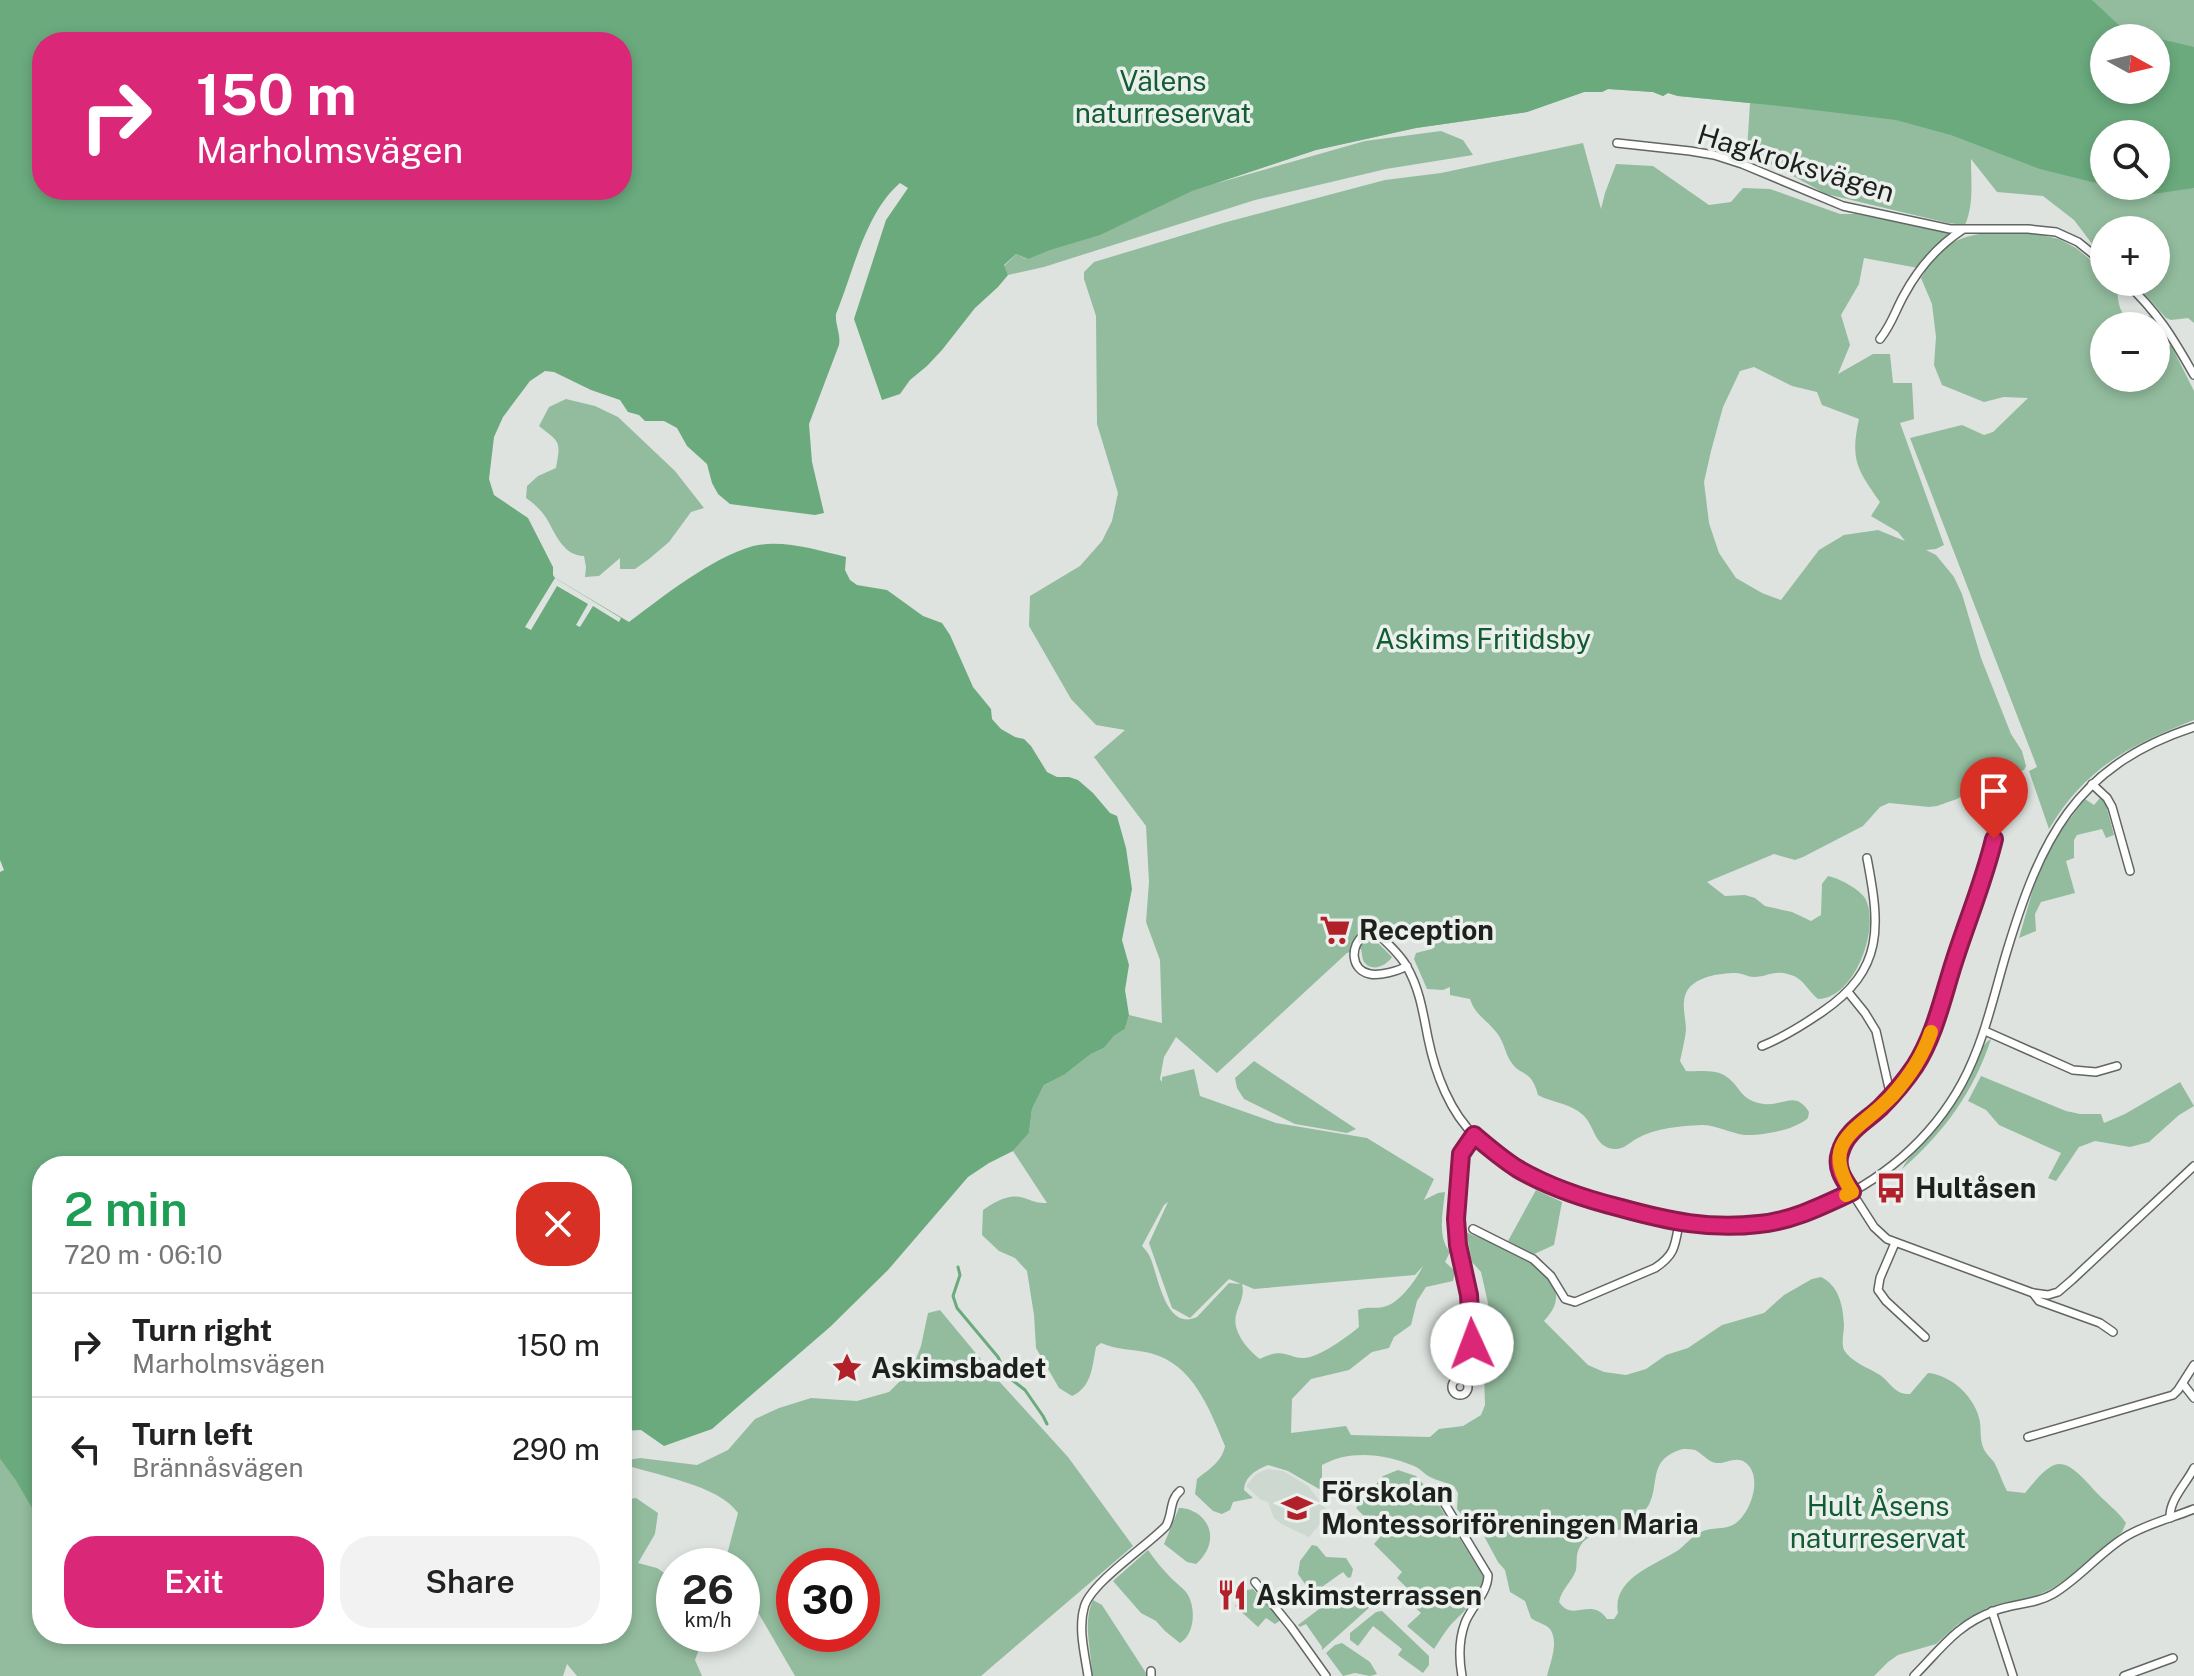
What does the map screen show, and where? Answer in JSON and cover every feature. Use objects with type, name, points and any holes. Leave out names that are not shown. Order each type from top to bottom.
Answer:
[{"type":"street","name":"Hagkroksvägen","points":[[1617,143],[1714,155],[1843,206],[1962,230],[2056,232],[2090,252]]},
{"type":"street","points":[[1880,339],[1925,264],[1948,239],[1962,230]]},
{"type":"street","points":[[2139,296],[2170,332],[2194,375]]},
{"type":"street","points":[[1407,966],[1401,970],[1375,974],[1365,972],[1353,956],[1355,943],[1364,935],[1379,935],[1407,966],[1418,989],[1428,1039],[1443,1085],[1460,1119],[1474,1135],[1515,1167],[1589,1200],[1679,1223],[1762,1224],[1803,1213],[1852,1192],[1899,1160],[1934,1125],[1962,1083],[1985,1031],[2007,953],[2041,855],[2057,826],[2092,784],[2124,758],[2145,746],[2194,727]]},
{"type":"street","points":[[2092,784],[2112,807],[2130,871]]},
{"type":"street","points":[[1997,819],[1992,846],[1928,1041],[1917,1064],[1891,1097],[1845,1139],[1840,1151],[1839,1170],[1874,1227],[1895,1243],[2033,1293],[2048,1295],[2058,1292],[2194,1166]]},
{"type":"street","points":[[1762,1046],[1808,1021],[1848,992],[1864,971],[1875,940],[1873,891],[1867,858]]},
{"type":"street","points":[[1848,992],[1876,1031],[1891,1097]]},
{"type":"street","points":[[1985,1031],[2073,1070],[2096,1072],[2117,1066]]},
{"type":"street","points":[[1462,1379],[1471,1362],[1472,1324],[1456,1219],[1461,1154],[1474,1135]]},
{"type":"street","points":[[1473,1229],[1533,1259],[1551,1276],[1565,1299],[1575,1302],[1665,1262],[1674,1251],[1679,1223]]},
{"type":"street","points":[[1895,1243],[1878,1290],[1925,1337]]},
{"type":"street","points":[[2033,1293],[2039,1301],[2100,1323],[2113,1332]]},
{"type":"street","points":[[2028,1437],[2173,1395],[2194,1365]]},
{"type":"street","points":[[2183,1384],[2194,1398]]},
{"type":"street","points":[[2170,1518],[2172,1504],[2194,1468]]},
{"type":"street","points":[[1088,1676],[1082,1624],[1086,1601],[1097,1587],[1166,1526],[1174,1498],[1180,1491]]},
{"type":"street","points":[[1440,1496],[1488,1579],[1464,1627],[1460,1651],[1462,1676]]},
{"type":"street","points":[[1914,1676],[1956,1631],[1992,1611],[2050,1596],[2126,1536],[2194,1509]]},
{"type":"street","points":[[1255,1582],[1326,1676]]},
{"type":"street","points":[[1992,1611],[2013,1676]]},
{"type":"street","points":[[2124,1676],[2173,1658]]},
{"type":"shaded area","points":[[0,0],[2092,0],[2118,24],[2090,24],[2090,104],[2170,104],[2170,41],[2194,47],[2194,188],[2170,192],[2170,120],[2090,120],[2090,182],[2040,169],[1951,135],[1896,120],[1668,93],[1663,96],[1653,92],[1608,89],[1584,92],[1527,112],[1416,128],[1316,150],[1192,191],[1100,235],[1028,259],[1016,254],[1004,265],[1008,275],[975,308],[942,350],[910,380],[900,394],[882,400],[854,319],[886,220],[908,188],[900,183],[878,210],[869,227],[836,314],[839,345],[809,424],[812,462],[824,513],[815,515],[730,504],[718,494],[707,464],[687,446],[677,428],[664,421],[645,421],[639,415],[628,412],[620,400],[554,372],[545,371],[530,381],[503,417],[494,437],[489,479],[494,495],[528,518],[553,567],[555,578],[629,622],[705,568],[753,546],[787,545],[846,557],[845,570],[857,585],[887,590],[923,616],[942,623],[973,687],[991,709],[992,719],[1001,729],[1024,739],[1047,772],[1078,780],[1110,813],[1117,816],[1126,848],[1132,889],[1122,940],[1129,965],[1125,990],[1129,1015],[1125,1029],[1104,1048],[1044,1085],[1032,1109],[1029,1133],[1013,1151],[968,1177],[888,1270],[830,1327],[712,1429],[664,1446],[641,1430],[632,1430],[632,1156],[32,1156],[32,1508],[0,1459],[0,872],[4,870],[0,860]]},
{"type":"shaded area","name":"Förskolan Montessoriföreningen Maria","points":[[1268,1469],[1283,1471],[1308,1486],[1329,1513],[1309,1537],[1274,1518],[1268,1502],[1246,1486],[1256,1474]]},
{"type":"green space","name":"Välens naturreservat","points":[[1085,0],[2194,0],[2194,323],[2188,318],[2170,320],[2170,312],[2161,312],[2146,296],[2170,296],[2170,216],[2090,216],[2090,241],[2074,220],[2043,196],[1997,192],[1971,159],[1968,217],[1965,225],[1948,223],[1826,194],[1747,151],[1750,103],[1608,89],[1584,92],[1527,112],[1416,128],[1316,150],[1214,184],[1365,141],[1441,131],[1463,140],[1473,155],[1386,169],[1255,200],[1044,267],[1008,275],[1004,266],[1016,254],[1027,259]]},
{"type":"green space","points":[[1583,143],[1601,209],[1616,164],[1653,166],[1709,205],[1731,202],[1743,188],[1770,189],[1840,214],[1856,214],[1949,233],[1918,268],[1864,258],[1859,284],[1841,315],[1850,345],[1838,374],[1873,354],[1890,354],[1893,383],[1912,383],[1914,419],[1900,423],[1944,545],[1926,550],[1936,555],[1954,577],[1962,594],[1981,658],[2026,766],[2024,770],[1999,777],[1937,806],[1889,803],[1880,807],[1863,826],[1803,857],[1795,860],[1774,854],[1707,882],[1725,896],[1745,895],[1765,906],[1792,912],[1811,921],[1821,915],[1822,884],[1828,876],[1858,891],[1865,898],[1869,910],[1870,926],[1861,959],[1843,987],[1831,996],[1818,999],[1799,979],[1780,973],[1754,977],[1736,973],[1715,975],[1694,983],[1686,993],[1686,1030],[1680,1061],[1686,1071],[1710,1071],[1724,1075],[1745,1096],[1756,1102],[1771,1104],[1794,1100],[1804,1105],[1809,1112],[1808,1118],[1787,1129],[1744,1135],[1707,1125],[1685,1126],[1651,1132],[1620,1148],[1602,1144],[1578,1111],[1538,1095],[1532,1081],[1511,1062],[1499,1036],[1470,999],[1450,995],[1450,987],[1427,989],[1414,959],[1416,953],[1432,949],[1428,937],[1446,934],[1443,922],[1378,943],[1392,957],[1379,967],[1371,967],[1363,961],[1361,949],[1347,953],[1217,1073],[1176,1037],[1164,1057],[1160,1079],[1162,1082],[1162,1077],[1194,1069],[1200,1096],[1276,1123],[1367,1138],[1434,1179],[1424,1200],[1445,1192],[1442,1231],[1450,1252],[1445,1262],[1455,1271],[1453,1281],[1426,1287],[1417,1301],[1411,1325],[1394,1337],[1389,1348],[1372,1352],[1349,1370],[1311,1379],[1292,1399],[1291,1433],[1346,1426],[1351,1435],[1430,1437],[1439,1429],[1463,1426],[1481,1415],[1485,1405],[1484,1374],[1491,1359],[1488,1355],[1488,1303],[1481,1272],[1472,1262],[1466,1232],[1521,1257],[1546,1275],[1554,1286],[1556,1298],[1554,1308],[1544,1321],[1588,1365],[1604,1372],[1626,1375],[1646,1369],[1666,1355],[1688,1348],[1722,1325],[1764,1313],[1784,1295],[1821,1277],[1832,1285],[1839,1297],[1844,1325],[1843,1347],[1851,1358],[1880,1375],[1901,1393],[1910,1394],[1928,1373],[1946,1378],[1962,1389],[1978,1413],[1981,1441],[2007,1491],[2025,1493],[2052,1466],[2066,1465],[2083,1478],[2126,1523],[2122,1532],[2077,1572],[2053,1588],[2032,1598],[1987,1608],[1957,1625],[1936,1644],[1898,1655],[1874,1676],[1547,1676],[1553,1652],[1552,1633],[1531,1618],[1525,1601],[1510,1592],[1505,1570],[1471,1512],[1461,1514],[1457,1509],[1458,1493],[1454,1486],[1392,1459],[1356,1455],[1333,1460],[1322,1465],[1322,1487],[1319,1489],[1288,1471],[1268,1465],[1255,1471],[1246,1481],[1244,1490],[1253,1498],[1233,1502],[1230,1510],[1222,1514],[1213,1511],[1195,1494],[1197,1479],[1218,1461],[1225,1446],[1206,1403],[1188,1377],[1178,1367],[1150,1353],[1101,1343],[1096,1347],[1090,1376],[1084,1387],[1072,1396],[1059,1388],[1036,1348],[1027,1271],[1015,1258],[999,1251],[982,1235],[983,1210],[998,1201],[1015,1196],[1047,1203],[1013,1151],[1029,1133],[1032,1109],[1044,1085],[1104,1048],[1125,1029],[1129,1015],[1162,1023],[1160,960],[1146,922],[1149,882],[1146,826],[1094,757],[1125,730],[1096,725],[1071,699],[1029,626],[1030,596],[1080,566],[1102,541],[1112,521],[1118,493],[1097,424],[1096,316],[1084,272],[1094,262],[1223,223],[1385,180],[1441,173]],"holes":[[[1754,367],[1792,386],[1817,392],[1822,405],[1859,419],[1855,445],[1858,464],[1880,502],[1871,516],[1898,532],[1905,541],[1878,530],[1844,535],[1819,550],[1781,600],[1736,578],[1719,553],[1709,523],[1704,482],[1723,407],[1740,371]],[[1168,1202],[1149,1243],[1172,1308],[1190,1318],[1229,1279],[1241,1284],[1229,1283],[1197,1317],[1186,1319],[1170,1309],[1142,1246]],[[1423,1266],[1396,1301],[1383,1307],[1358,1310],[1359,1327],[1310,1357],[1276,1353],[1260,1359],[1246,1346],[1236,1328],[1242,1284],[1254,1289],[1415,1275]],[[1692,1449],[1713,1462],[1739,1460],[1746,1463],[1754,1477],[1753,1494],[1746,1511],[1736,1523],[1697,1534],[1677,1551],[1636,1575],[1621,1591],[1618,1613],[1614,1619],[1607,1619],[1595,1610],[1564,1608],[1559,1602],[1576,1570],[1581,1545],[1590,1537],[1623,1529],[1639,1518],[1650,1503],[1658,1468],[1671,1454]]]},
{"type":"green space","points":[[2032,233],[2059,239],[2090,260],[2090,296],[2118,296],[2122,312],[2090,312],[2090,392],[2170,392],[2171,345],[2194,391],[2194,720],[2149,739],[2111,761],[2078,790],[2049,829],[2029,771],[2037,767],[1910,438],[1962,425],[1984,435],[1993,432],[2028,398],[2004,397],[1984,402],[1942,385],[1934,365],[1936,337],[1932,304],[1921,278],[1937,255],[1954,242],[1976,235]]},
{"type":"green space","points":[[566,399],[595,406],[618,417],[675,471],[704,508],[691,512],[669,542],[635,569],[620,569],[620,558],[599,576],[585,577],[584,556],[566,549],[544,514],[526,498],[527,486],[538,476],[556,468],[557,443],[539,426],[549,407]]},
{"type":"green space","points":[[2100,798],[2105,801],[2114,835],[2106,838],[2102,829],[2077,835],[2074,858],[2066,861],[2075,893],[2041,902],[2035,914],[2036,931],[2019,938],[2035,882],[2056,837],[2085,799],[2094,805]]},
{"type":"green space","points":[[1991,1039],[1976,1076],[1956,1110],[1931,1141],[1902,1169],[1951,1110],[1968,1082],[1980,1052]]},
{"type":"green space","points":[[1254,1061],[1356,1129],[1347,1133],[1295,1124],[1244,1099],[1235,1078]]},
{"type":"green space","points":[[1981,1076],[2066,1111],[2101,1114],[2104,1123],[2180,1082],[2194,1106],[2149,1142],[2130,1147],[2095,1141],[2079,1147],[2056,1181],[2048,1178],[2061,1153],[1999,1125],[1986,1110],[1968,1101]]},
{"type":"green space","points":[[1536,1190],[1562,1202],[1554,1245],[1532,1255],[1508,1241]]},
{"type":"green space","points":[[940,1310],[1068,1457],[1133,1546],[981,1676],[795,1676],[781,1652],[880,1652],[880,1548],[776,1548],[776,1643],[760,1616],[760,1548],[729,1548],[738,1513],[729,1503],[702,1488],[632,1467],[632,1459],[697,1465],[728,1450],[755,1419],[779,1408],[811,1398],[857,1401],[889,1392],[916,1359],[928,1313]]},
{"type":"green space","points":[[0,1459],[32,1508],[32,1644],[632,1644],[632,1499],[636,1498],[658,1513],[655,1534],[638,1563],[656,1568],[656,1652],[698,1652],[695,1660],[702,1676],[577,1676],[567,1664],[563,1676],[0,1676]]},
{"type":"green space","points":[[1398,1470],[1416,1476],[1432,1494],[1483,1576],[1476,1598],[1449,1627],[1434,1649],[1407,1626],[1421,1613],[1404,1597],[1409,1590],[1397,1578],[1402,1572],[1374,1544],[1380,1537],[1356,1508],[1383,1476]]},
{"type":"green space","points":[[1179,1508],[1198,1514],[1210,1532],[1206,1552],[1196,1564],[1187,1562],[1164,1544]]},
{"type":"green space","points":[[1312,1545],[1317,1546],[1326,1557],[1346,1558],[1353,1569],[1351,1577],[1348,1578],[1343,1572],[1312,1594],[1298,1574],[1300,1561]]},
{"type":"green space","points":[[1148,1550],[1184,1590],[1192,1604],[1192,1626],[1180,1643],[1156,1621],[1141,1613],[1113,1581]]},
{"type":"green space","points":[[1356,1583],[1370,1592],[1370,1607],[1322,1650],[1306,1624],[1298,1625],[1348,1587],[1350,1590],[1356,1588]]},
{"type":"green space","points":[[1253,1589],[1281,1620],[1275,1624],[1266,1618],[1258,1627],[1235,1606],[1247,1590]]},
{"type":"green space","points":[[1093,1600],[1102,1605],[1146,1676],[1092,1676],[1088,1618]]},
{"type":"green space","points":[[1382,1611],[1429,1656],[1429,1665],[1423,1673],[1398,1655],[1402,1649],[1373,1626],[1358,1646],[1350,1640],[1350,1633],[1376,1612]]},
{"type":"green space","points":[[1342,1643],[1370,1662],[1377,1674],[1343,1676],[1326,1653]]},
{"type":"pier","points":[[555,578],[621,618],[619,622],[593,606],[580,627],[576,625],[588,604],[557,586],[531,630],[525,627]]},
{"type":"waterway","points":[[958,1267],[960,1275],[953,1296],[957,1308],[998,1357],[1007,1376],[1025,1390],[1047,1424]]},
{"type":"slow traffic","points":[[1846,1195],[1852,1192],[1842,1177],[1838,1163],[1845,1139],[1903,1084],[1923,1053],[1931,1032]]},
{"type":"place","name":"Reception","points":[[1335,930]]},
{"type":"place","name":"Hultåsen","points":[[1891,1188]]},
{"type":"place","name":"Askimsbadet","points":[[847,1368]]},
{"type":"place","name":"Förskolan Montessoriföreningen Maria","points":[[1297,1508]]},
{"type":"place","name":"Askimsterrassen","points":[[1232,1595]]},
{"type":"route","points":[[1472,1344],[1469,1295],[1458,1245],[1456,1219],[1461,1154],[1474,1135],[1515,1167],[1559,1188],[1589,1200],[1698,1226],[1762,1224],[1782,1220],[1852,1192],[1839,1170],[1840,1151],[1852,1130],[1877,1111],[1903,1084],[1923,1053],[1994,839]]},
{"type":"park label","name":"Askims Fritidsby","points":[[1483,639]]},
{"type":"park label","name":"Hult Åsens naturreservat","points":[[1878,1522]]}]
